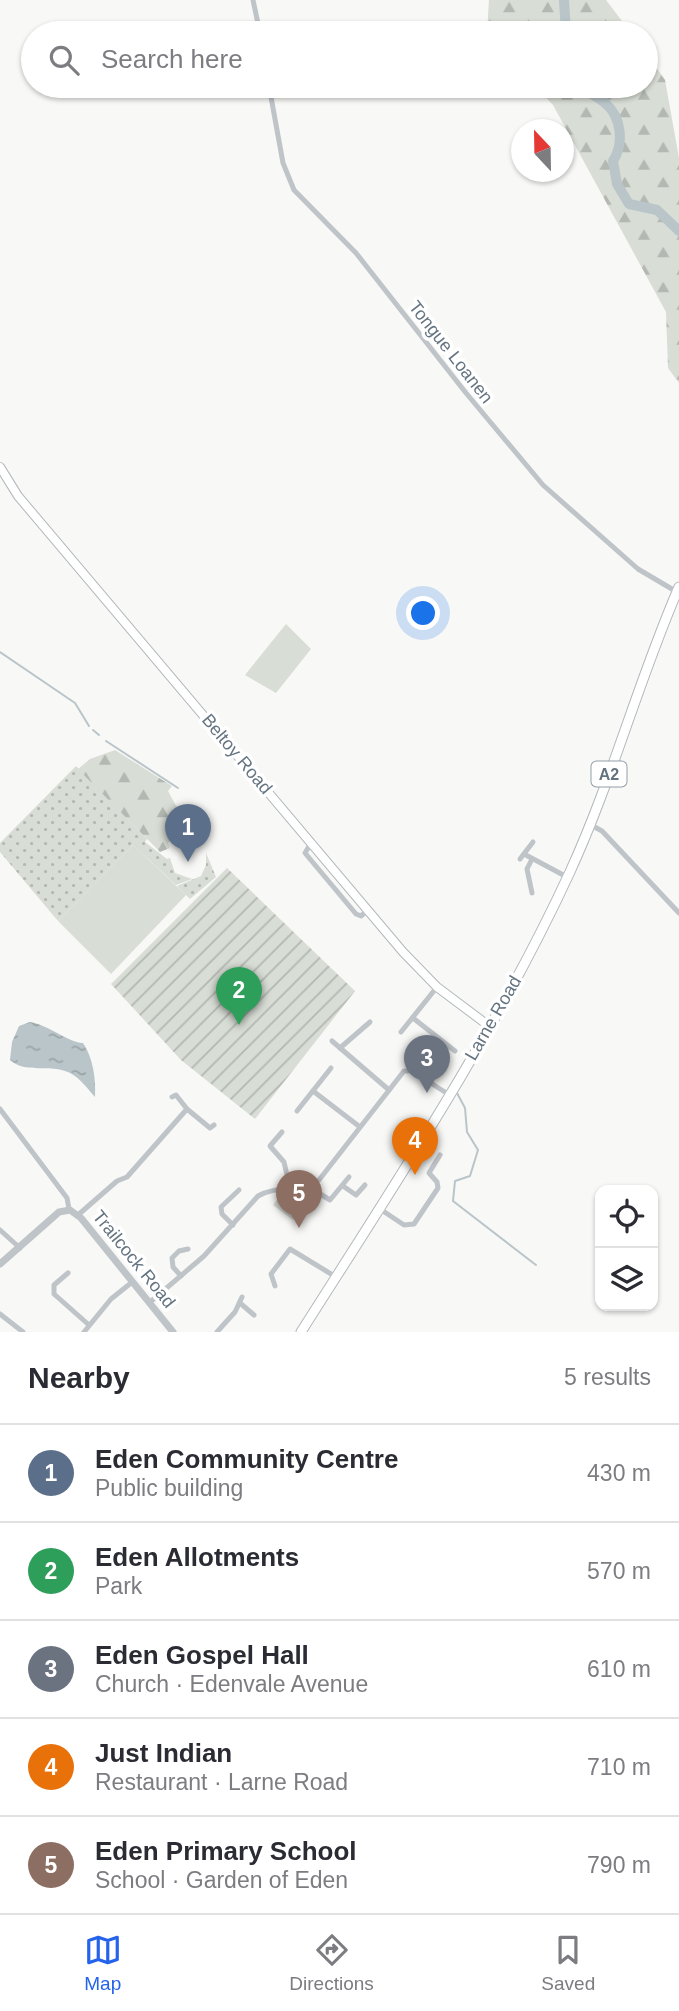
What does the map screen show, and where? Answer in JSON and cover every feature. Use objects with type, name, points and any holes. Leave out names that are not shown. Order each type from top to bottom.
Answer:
[{"type":"main road","name":"Beltoy Road","points":[[0,467],[18,496],[368,910],[437,987],[489,1026]]},
{"type":"main road","name":"Larne Road","points":[[301,1332],[448,1094],[528,957],[591,825],[678,589]]},
{"type":"street","points":[[253,0],[257,21]]},
{"type":"street","name":"Tongue Loanen","points":[[271,98],[283,163],[294,190],[356,253],[474,404],[543,485],[638,569],[678,589]]},
{"type":"street","points":[[591,825],[602,831],[679,913]]},
{"type":"street","points":[[533,842],[522,856],[567,877]]},
{"type":"street","points":[[532,859],[527,869],[532,893]]},
{"type":"street","points":[[401,1032],[437,987]]},
{"type":"street","points":[[412,1018],[455,1051]]},
{"type":"street","points":[[340,1048],[370,1022]]},
{"type":"street","points":[[332,1041],[388,1090]]},
{"type":"street","points":[[149,1303],[181,1276],[261,1195],[312,1184],[322,1178],[388,1090],[407,1070],[409,1063]]},
{"type":"street","points":[[297,1111],[331,1068]]},
{"type":"street","points":[[407,1070],[448,1094]]},
{"type":"street","points":[[313,1091],[360,1127]]},
{"type":"street","points":[[176,1095],[187,1109],[211,1129]]},
{"type":"street","points":[[0,1109],[66,1198],[69,1209],[57,1213],[0,1264]]},
{"type":"street","points":[[78,1215],[117,1181],[127,1177],[187,1109]]},
{"type":"street","points":[[282,1132],[270,1146],[284,1162],[290,1188]]},
{"type":"street","points":[[378,1208],[404,1225],[414,1224],[438,1188],[437,1182],[429,1173],[440,1155]]},
{"type":"street","points":[[312,1184],[328,1200],[335,1197],[349,1177]]},
{"type":"street","points":[[343,1186],[356,1195],[365,1185]]},
{"type":"street","points":[[233,1225],[221,1209],[224,1202],[239,1190]]},
{"type":"street","name":"Trailcock Road","points":[[69,1209],[78,1215],[173,1332]]},
{"type":"street","points":[[0,1230],[20,1248]]},
{"type":"street","points":[[181,1276],[173,1267],[172,1258],[179,1251],[188,1249]]},
{"type":"street","points":[[275,1286],[271,1274],[290,1249],[336,1277]]},
{"type":"street","points":[[68,1273],[54,1285],[54,1294],[89,1325]]},
{"type":"street","points":[[84,1332],[131,1283]]},
{"type":"street","points":[[217,1332],[241,1300],[254,1315]]},
{"type":"street","points":[[0,1314],[23,1332]]},
{"type":"green space","points":[[489,0],[606,0],[622,21],[488,21]]},
{"type":"green space","points":[[658,70],[665,80],[679,158],[679,383],[668,368],[666,312],[574,143],[574,119],[561,119],[546,98],[658,98]]},
{"type":"green space","points":[[286,624],[311,649],[276,693],[245,675]]},
{"type":"green space","points":[[115,750],[172,786],[168,791],[175,804],[187,816],[179,833],[168,843],[170,848],[160,852],[78,769],[90,759]]},
{"type":"green space","points":[[76,766],[147,839],[145,842],[167,859],[170,858],[175,873],[192,879],[176,885],[133,845],[58,921],[0,852],[0,843]]},
{"type":"green space","points":[[133,845],[186,895],[111,974],[58,921]]},
{"type":"green space","points":[[206,853],[216,877],[190,899],[177,886],[201,876],[206,865]]},
{"type":"green space","points":[[227,868],[355,991],[255,1119],[181,1060],[111,984]]},
{"type":"green space","points":[[282,1193],[302,1208],[293,1220],[273,1205]]},
{"type":"water","points":[[30,1022],[83,1043],[93,1069],[95,1097],[70,1073],[58,1069],[23,1067],[10,1060],[12,1042],[19,1026]]},
{"type":"waterway","points":[[564,0],[565,21]]},
{"type":"waterway","points":[[598,98],[611,109],[618,123],[619,147],[613,161],[617,184],[629,204],[657,210],[679,231]]},
{"type":"waterway","points":[[0,652],[75,703],[89,726]]},
{"type":"waterway","points":[[93,730],[99,735]]},
{"type":"waterway","points":[[106,741],[178,788]]},
{"type":"waterway","points":[[457,1093],[465,1108],[467,1132],[478,1150],[470,1176],[455,1181],[453,1201],[536,1265]]},
{"type":"place","name":"Eden Community Centre","points":[[188,862]]},
{"type":"place","name":"Eden Allotments","points":[[239,1025]]},
{"type":"place","name":"Eden Gospel Hall","points":[[427,1093]]},
{"type":"place","name":"Just Indian","points":[[415,1175]]},
{"type":"place","name":"Eden Primary School","points":[[299,1228]]}]
